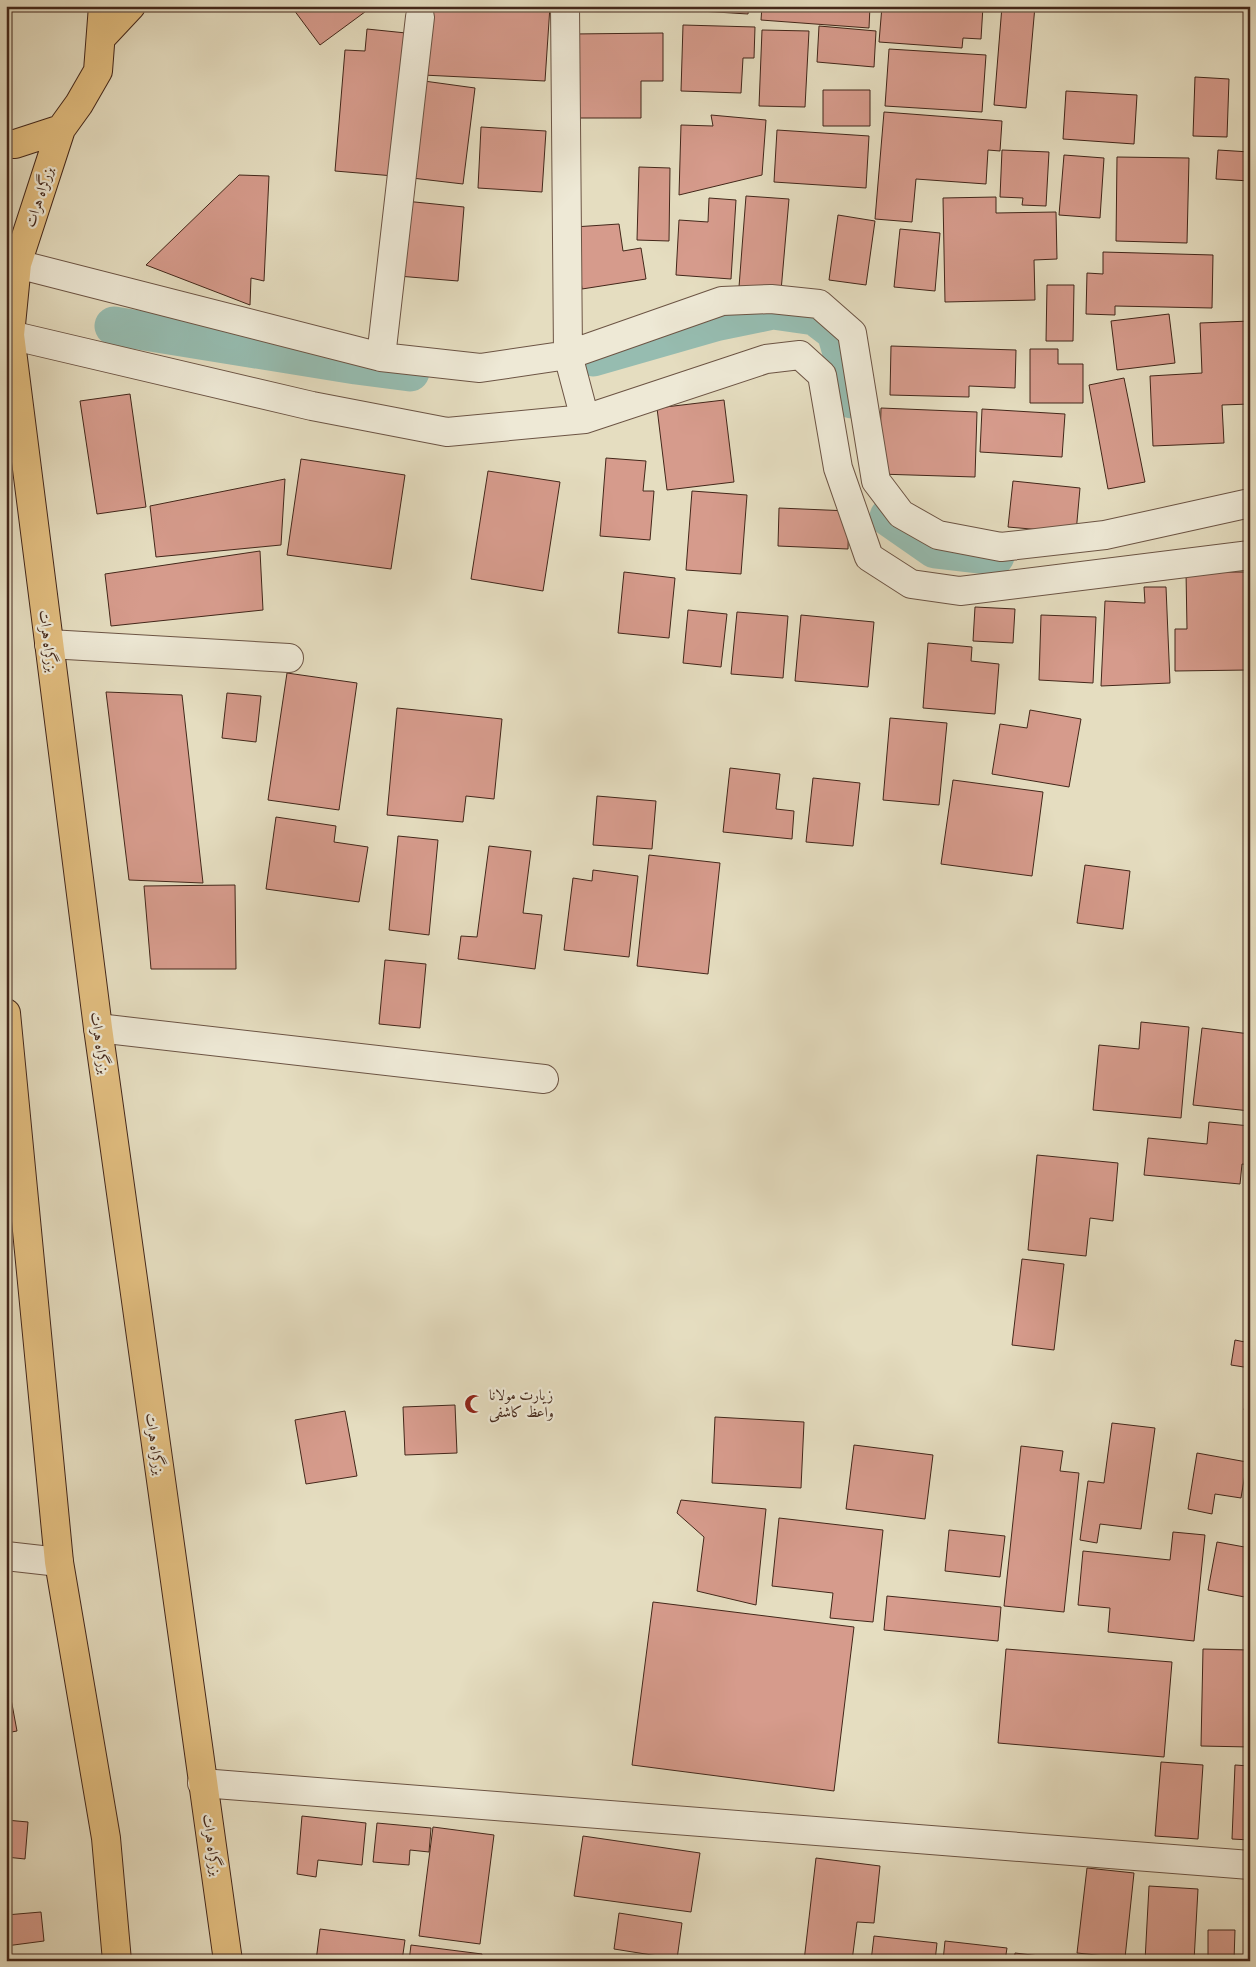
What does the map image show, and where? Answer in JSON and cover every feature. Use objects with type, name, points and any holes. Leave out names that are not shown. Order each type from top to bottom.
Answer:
[{"type":"highway","name":"بزرگراه هرات","points":[[103,6],[98,70],[79,104],[61,129],[17,264],[10,335],[98,1028],[228,1961]]},
{"type":"highway","points":[[102,37],[131,6]]},
{"type":"highway","points":[[6,144],[15,144],[61,129]]},
{"type":"highway","points":[[6,1013],[8,1062],[59,1562],[106,1838],[117,1961]]},
{"type":"street","points":[[565,6],[568,355],[585,419]]},
{"type":"street","points":[[381,357],[420,17]]},
{"type":"street","points":[[17,264],[381,357],[480,368],[568,355],[722,302],[771,299],[819,304],[852,333],[876,481],[901,514],[938,535],[1001,547],[1105,535],[1250,503]]},
{"type":"street","points":[[10,335],[312,406],[447,432],[585,419],[766,359],[800,355],[822,375],[838,468],[869,557],[911,584],[960,591],[1250,555]]},
{"type":"street","points":[[1105,535],[1111,572]]},
{"type":"street","points":[[49,644],[290,658]]},
{"type":"street","points":[[98,1028],[544,1079]]},
{"type":"street","points":[[6,1556],[59,1562]]},
{"type":"street","points":[[202,1783],[1250,1865]]},
{"type":"building","points":[[291,6],[373,6],[320,45]]},
{"type":"building","points":[[427,6],[550,6],[545,81],[423,75]]},
{"type":"building","points":[[685,6],[749,6],[748,14],[684,10]]},
{"type":"building","points":[[762,6],[870,6],[869,28],[761,20]]},
{"type":"building","points":[[882,6],[983,6],[981,39],[963,38],[962,48],[879,42]]},
{"type":"building","points":[[1002,6],[1035,6],[1026,108],[994,105]]},
{"type":"building","points":[[683,25],[755,27],[754,58],[743,58],[741,93],[681,91]]},
{"type":"building","points":[[819,26],[876,31],[874,67],[817,62]]},
{"type":"building","points":[[367,29],[406,33],[394,176],[335,171],[345,50],[365,51]]},
{"type":"building","points":[[762,30],[809,31],[805,107],[759,106]]},
{"type":"building","points":[[663,33],[663,81],[641,81],[641,118],[574,118],[573,34]]},
{"type":"building","points":[[889,49],[986,55],[982,112],[885,106]]},
{"type":"building","points":[[1195,77],[1229,79],[1227,137],[1193,136]]},
{"type":"building","points":[[424,81],[475,88],[463,184],[412,178]]},
{"type":"building","points":[[823,90],[870,90],[870,126],[823,126]]},
{"type":"building","points":[[1066,91],[1137,95],[1134,144],[1063,139]]},
{"type":"building","points":[[884,112],[1002,121],[1000,151],[988,150],[986,184],[916,179],[912,222],[875,219]]},
{"type":"building","points":[[711,115],[766,120],[762,175],[679,195],[681,125],[713,126]]},
{"type":"building","points":[[481,127],[546,131],[542,192],[478,188]]},
{"type":"building","points":[[777,130],[869,136],[866,188],[774,182]]},
{"type":"building","points":[[1002,150],[1049,152],[1046,206],[1022,205],[1023,198],[1000,197]]},
{"type":"building","points":[[1218,150],[1250,152],[1250,181],[1216,179]]},
{"type":"building","points":[[1064,155],[1104,158],[1100,218],[1059,215]]},
{"type":"building","points":[[1117,157],[1189,158],[1187,243],[1116,241]]},
{"type":"building","points":[[639,167],[670,168],[669,241],[637,240]]},
{"type":"building","points":[[239,175],[269,176],[264,281],[251,278],[250,305],[146,265]]},
{"type":"building","points":[[746,196],[789,199],[781,291],[739,287]]},
{"type":"building","points":[[996,197],[996,213],[1056,212],[1057,259],[1034,260],[1035,300],[945,302],[943,198]]},
{"type":"building","points":[[709,198],[736,200],[731,279],[676,275],[679,220],[708,222]]},
{"type":"building","points":[[405,201],[464,207],[458,281],[398,276]]},
{"type":"building","points":[[838,215],[875,221],[866,285],[829,280]]},
{"type":"building","points":[[619,224],[623,251],[641,248],[646,279],[582,289],[574,227]]},
{"type":"building","points":[[900,229],[940,233],[935,291],[894,287]]},
{"type":"building","points":[[1103,252],[1213,255],[1212,308],[1115,306],[1115,315],[1086,314],[1087,273],[1103,274]]},
{"type":"building","points":[[1047,285],[1074,285],[1073,341],[1046,341]]},
{"type":"building","points":[[1169,314],[1175,363],[1117,370],[1111,321]]},
{"type":"building","points":[[1250,321],[1250,404],[1222,405],[1224,443],[1153,446],[1150,376],[1202,373],[1200,323]]},
{"type":"building","points":[[891,346],[1016,350],[1015,388],[969,386],[969,397],[890,395]]},
{"type":"building","points":[[1030,349],[1058,349],[1058,364],[1083,364],[1083,403],[1030,403]]},
{"type":"building","points":[[1124,378],[1145,482],[1108,489],[1089,385]]},
{"type":"building","points":[[130,394],[146,507],[97,514],[80,401]]},
{"type":"building","points":[[724,400],[734,482],[667,490],[657,408]]},
{"type":"building","points":[[881,408],[977,412],[975,477],[879,474]]},
{"type":"building","points":[[982,409],[1065,414],[1062,457],[980,452]]},
{"type":"building","points":[[606,458],[646,461],[643,491],[654,491],[650,540],[600,536]]},
{"type":"building","points":[[301,459],[405,475],[391,569],[287,555]]},
{"type":"building","points":[[488,471],[560,482],[543,591],[471,579]]},
{"type":"building","points":[[285,479],[281,545],[156,557],[150,506]]},
{"type":"building","points":[[1013,481],[1080,488],[1076,533],[1008,527]]},
{"type":"building","points":[[692,491],[747,495],[741,574],[686,570]]},
{"type":"building","points":[[779,508],[849,511],[848,549],[778,546]]},
{"type":"building","points":[[260,551],[263,610],[111,626],[105,574]]},
{"type":"building","points":[[624,572],[675,578],[669,638],[618,633]]},
{"type":"building","points":[[1186,572],[1247,572],[1248,670],[1175,671],[1175,629],[1187,629]]},
{"type":"building","points":[[1144,587],[1166,587],[1170,683],[1101,686],[1105,601],[1145,603]]},
{"type":"building","points":[[975,607],[1015,609],[1013,643],[973,641]]},
{"type":"building","points":[[688,610],[727,614],[721,667],[683,663]]},
{"type":"building","points":[[737,612],[788,616],[783,678],[731,674]]},
{"type":"building","points":[[801,615],[874,622],[868,687],[795,681]]},
{"type":"building","points":[[1041,615],[1096,617],[1093,683],[1039,680]]},
{"type":"building","points":[[928,643],[972,647],[971,661],[999,664],[995,714],[923,708]]},
{"type":"building","points":[[287,673],[357,683],[339,810],[268,800]]},
{"type":"building","points":[[106,692],[182,695],[203,883],[129,880]]},
{"type":"building","points":[[227,693],[261,696],[256,742],[222,738]]},
{"type":"building","points":[[397,708],[502,719],[494,799],[466,796],[463,822],[387,815]]},
{"type":"building","points":[[1030,710],[1081,719],[1069,787],[992,774],[1000,724],[1027,728]]},
{"type":"building","points":[[890,718],[947,723],[939,805],[883,800]]},
{"type":"building","points":[[1250,737],[1250,816],[1249,816],[1245,738]]},
{"type":"building","points":[[730,768],[780,774],[776,809],[794,811],[792,839],[723,832]]},
{"type":"building","points":[[813,778],[860,783],[853,846],[806,842]]},
{"type":"building","points":[[953,780],[1043,792],[1032,876],[941,864]]},
{"type":"building","points":[[597,796],[656,801],[652,849],[593,845]]},
{"type":"building","points":[[276,817],[336,826],[334,842],[368,847],[359,902],[266,889]]},
{"type":"building","points":[[398,836],[438,840],[429,935],[389,930]]},
{"type":"building","points":[[489,846],[531,851],[523,913],[542,915],[535,969],[458,959],[461,936],[477,937]]},
{"type":"building","points":[[649,855],[720,863],[708,974],[637,966]]},
{"type":"building","points":[[1085,865],[1130,871],[1123,929],[1077,923]]},
{"type":"building","points":[[593,870],[638,876],[629,957],[564,950],[573,878],[592,881]]},
{"type":"building","points":[[235,885],[236,969],[151,969],[144,886]]},
{"type":"building","points":[[385,960],[426,964],[420,1028],[379,1024]]},
{"type":"building","points":[[1141,1022],[1189,1027],[1181,1118],[1093,1110],[1099,1045],[1139,1049]]},
{"type":"building","points":[[1202,1028],[1250,1034],[1250,1111],[1193,1105]]},
{"type":"building","points":[[1209,1122],[1250,1126],[1250,1165],[1242,1164],[1240,1184],[1144,1175],[1148,1138],[1207,1144]]},
{"type":"building","points":[[1037,1155],[1118,1163],[1113,1221],[1090,1218],[1086,1256],[1028,1250]]},
{"type":"building","points":[[1022,1259],[1064,1264],[1054,1350],[1012,1345]]},
{"type":"building","points":[[1235,1340],[1250,1343],[1250,1368],[1231,1365]]},
{"type":"building","points":[[1250,1378],[1250,1410],[1244,1410]]},
{"type":"building","points":[[455,1405],[457,1453],[405,1455],[403,1407]]},
{"type":"building","points":[[345,1411],[357,1476],[306,1484],[295,1420]]},
{"type":"building","points":[[715,1417],[804,1422],[801,1488],[712,1483]]},
{"type":"building","points":[[1112,1423],[1155,1428],[1141,1529],[1100,1524],[1097,1543],[1080,1540],[1088,1481],[1104,1483]]},
{"type":"building","points":[[854,1445],[933,1455],[925,1519],[846,1509]]},
{"type":"building","points":[[1021,1446],[1063,1451],[1060,1471],[1079,1473],[1064,1612],[1004,1606]]},
{"type":"building","points":[[1197,1453],[1247,1462],[1241,1498],[1215,1494],[1212,1514],[1188,1509]]},
{"type":"building","points":[[681,1500],[766,1509],[756,1605],[697,1591],[704,1537],[677,1513]]},
{"type":"building","points":[[779,1518],[883,1530],[873,1622],[830,1618],[833,1593],[772,1586]]},
{"type":"building","points":[[949,1530],[1005,1536],[1000,1577],[945,1571]]},
{"type":"building","points":[[1173,1532],[1205,1535],[1194,1641],[1108,1632],[1110,1608],[1078,1605],[1083,1551],[1170,1560]]},
{"type":"building","points":[[1217,1542],[1250,1548],[1250,1598],[1208,1590]]},
{"type":"building","points":[[887,1596],[1001,1607],[998,1641],[884,1630]]},
{"type":"building","points":[[653,1602],[854,1627],[834,1791],[632,1765]]},
{"type":"building","points":[[1006,1649],[1172,1662],[1164,1757],[998,1743]]},
{"type":"building","points":[[1203,1649],[1250,1650],[1250,1747],[1201,1746]]},
{"type":"building","points":[[6,1672],[17,1731],[6,1733]]},
{"type":"building","points":[[1161,1762],[1203,1765],[1198,1839],[1155,1836]]},
{"type":"building","points":[[1235,1765],[1250,1766],[1250,1840],[1232,1839]]},
{"type":"building","points":[[302,1816],[366,1823],[362,1865],[318,1860],[316,1877],[297,1874]]},
{"type":"building","points":[[6,1820],[28,1822],[25,1859],[6,1857]]},
{"type":"building","points":[[377,1823],[431,1828],[429,1852],[410,1850],[409,1865],[373,1862]]},
{"type":"building","points":[[433,1827],[494,1835],[480,1944],[419,1936]]},
{"type":"building","points":[[583,1836],[700,1853],[691,1912],[574,1896]]},
{"type":"building","points":[[816,1858],[880,1866],[874,1923],[857,1922],[852,1961],[804,1961]]},
{"type":"building","points":[[1087,1868],[1134,1873],[1125,1958],[1077,1953]]},
{"type":"building","points":[[1149,1886],[1198,1889],[1194,1961],[1145,1961]]},
{"type":"building","points":[[41,1912],[44,1941],[6,1946],[6,1915]]},
{"type":"building","points":[[619,1913],[682,1923],[677,1959],[614,1949]]},
{"type":"building","points":[[320,1929],[405,1940],[402,1961],[316,1961]]},
{"type":"building","points":[[1208,1930],[1235,1930],[1234,1961],[1208,1961]]},
{"type":"building","points":[[874,1936],[937,1943],[935,1961],[871,1961]]},
{"type":"building","points":[[945,1941],[1007,1948],[1005,1961],[943,1961]]},
{"type":"building","points":[[411,1945],[482,1954],[481,1961],[409,1961]]},
{"type":"building","points":[[1015,1953],[1073,1960],[1073,1961],[1014,1961]]},
{"type":"building","points":[[6,1957],[47,1961],[6,1961]]},
{"type":"waterway","points":[[593,357],[715,322],[773,310],[815,316],[836,332],[847,370],[852,399]]},
{"type":"waterway","points":[[114,326],[410,372]]},
{"type":"waterway","points":[[889,517],[935,549],[995,556]]},
{"type":"place","name":"زیارت مولانا واعظ کاشفی","points":[[474,1404]]}]
